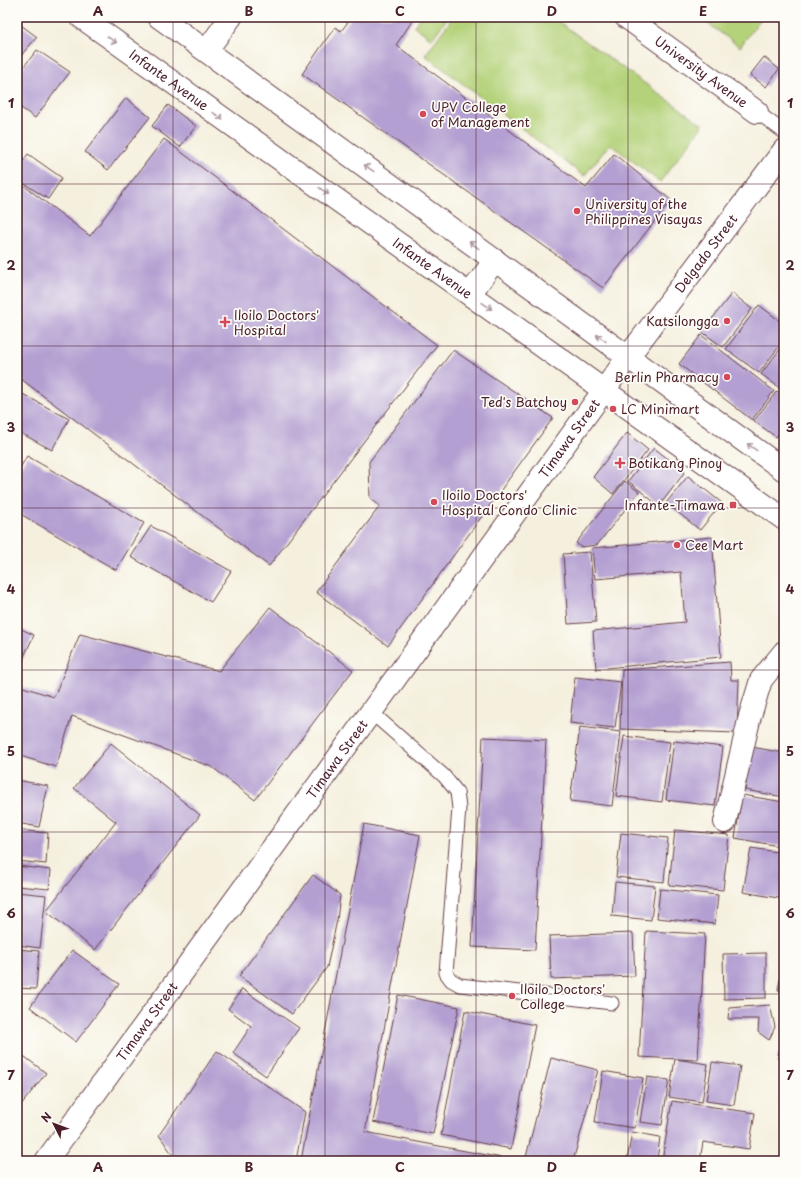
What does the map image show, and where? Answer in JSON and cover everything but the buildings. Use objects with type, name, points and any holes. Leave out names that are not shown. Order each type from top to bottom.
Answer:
[{"type":"main road","name":"Infante Avenue","points":[[81,17],[784,519]]},
{"type":"main road","points":[[159,17],[207,50],[784,470]]},
{"type":"main road","points":[[207,50],[231,17]]},
{"type":"main road","name":"University Avenue","points":[[626,17],[757,112]]},
{"type":"main road","name":"Delgado Street","points":[[628,357],[784,150]]},
{"type":"main road","points":[[470,294],[495,260]]},
{"type":"main road","name":"Timawa Street","points":[[46,1161],[628,357]]},
{"type":"main road","points":[[725,822],[750,716],[762,680],[784,652]]},
{"type":"lane","points":[[757,112],[784,132]]},
{"type":"lane","points":[[371,712],[444,776],[457,792],[458,808],[446,973],[451,980],[460,985],[612,1003]]},
{"type":"green space","points":[[420,17],[448,17],[432,39],[414,26]]},
{"type":"green space","points":[[453,17],[552,17],[703,125],[660,182],[610,144],[584,176],[425,55]]},
{"type":"green space","points":[[699,17],[762,17],[740,47]]},
{"type":"place","name":"UPV College of Management","points":[[423,114]]},
{"type":"place","name":"University of the Philippines Visayas","points":[[577,211]]},
{"type":"place","name":"Katsilongga","points":[[727,321]]},
{"type":"place","name":"Iloilo Doctors' Hospital","points":[[225,322]]},
{"type":"place","name":"Berlin Pharmacy","points":[[727,377]]},
{"type":"place","name":"Ted's Batchoy","points":[[575,402]]},
{"type":"place","name":"LC Minimart","points":[[613,409]]},
{"type":"place","name":"Botikang Pinoy","points":[[620,463]]},
{"type":"place","name":"Iloilo Doctors' Hospital Condo Clinic","points":[[434,502]]},
{"type":"place","name":"Infante-Timawa","points":[[733,505]]},
{"type":"place","name":"Cee Mart","points":[[677,545]]},
{"type":"place","name":"Iloilo Doctors' College","points":[[512,996]]}]
